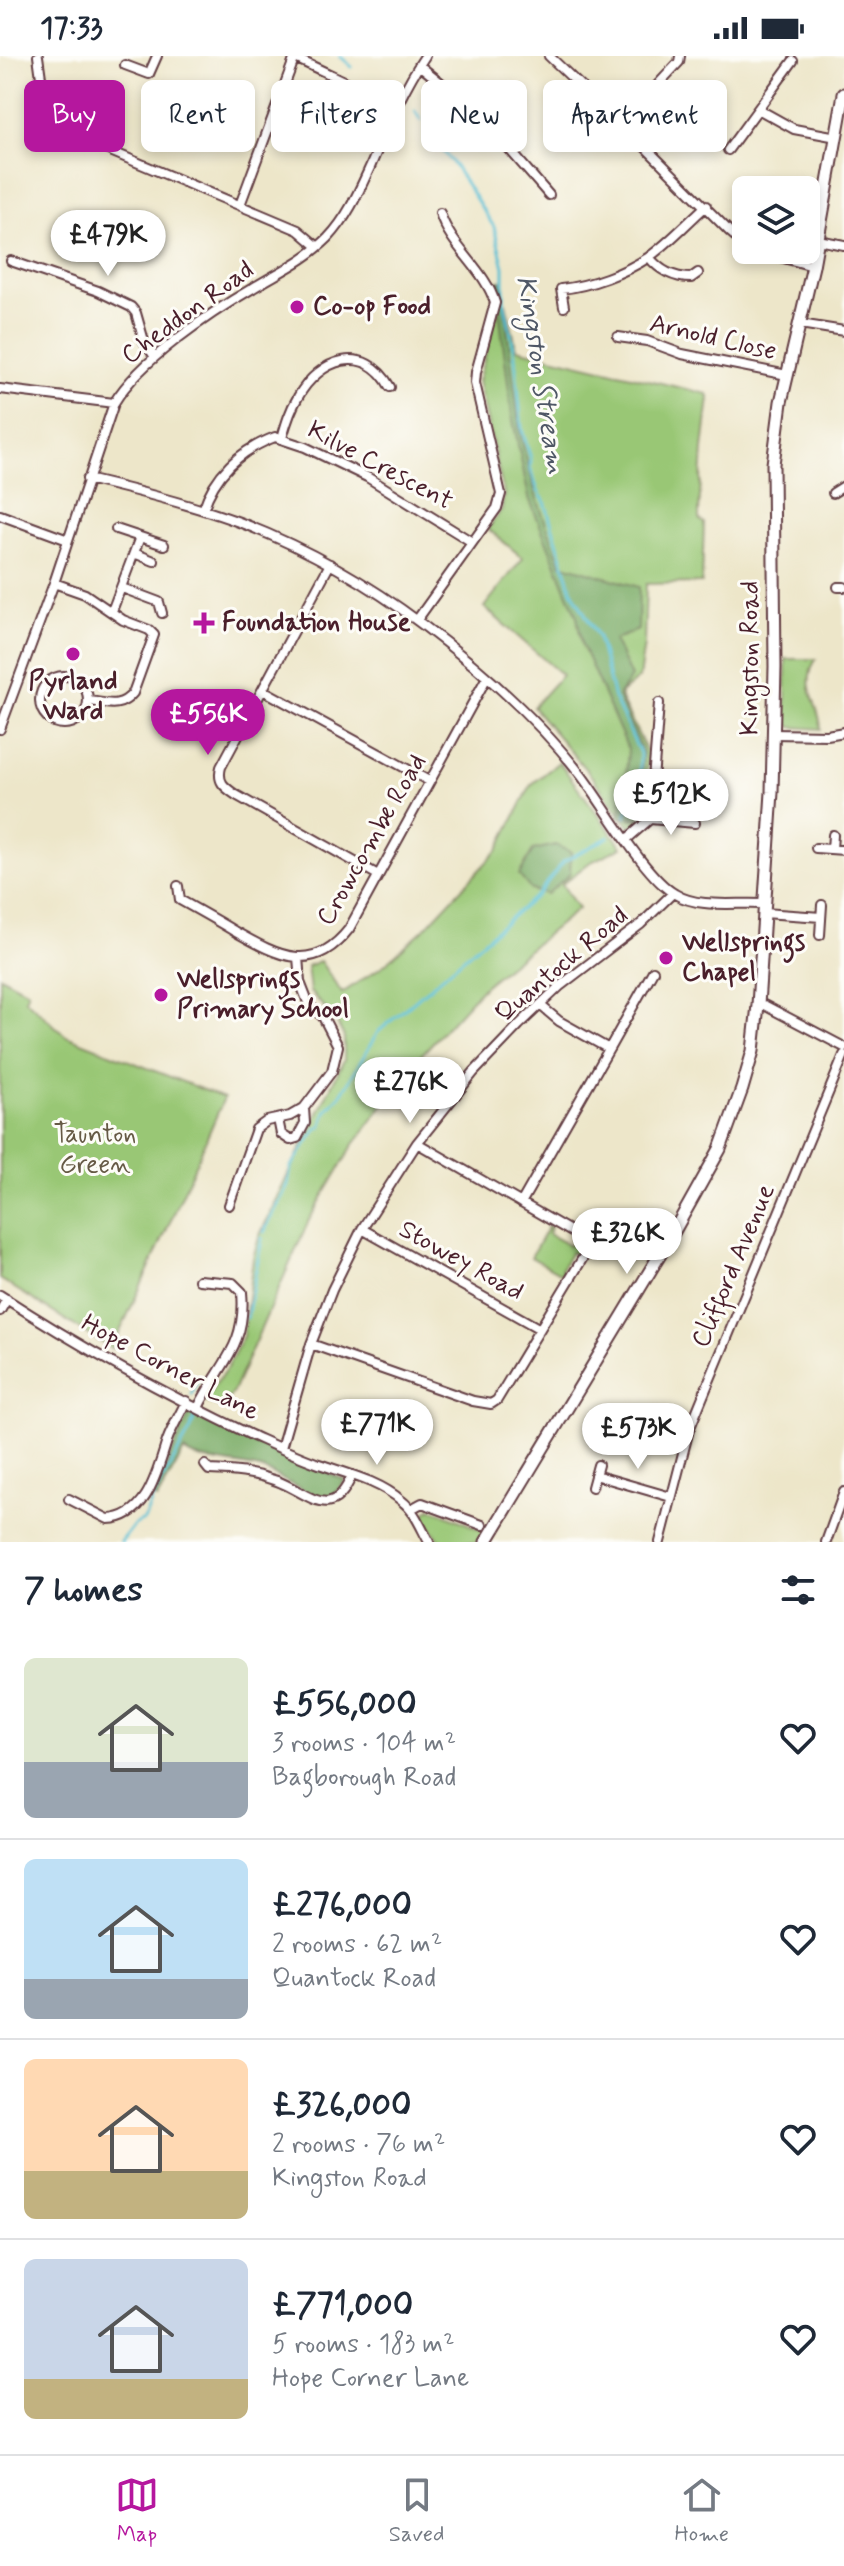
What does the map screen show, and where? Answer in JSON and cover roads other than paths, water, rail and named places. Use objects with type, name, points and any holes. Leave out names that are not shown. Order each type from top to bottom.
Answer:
[{"type":"street","points":[[38,56],[46,114],[58,129],[298,230],[318,247]]},
{"type":"street","points":[[149,74],[157,56]]},
{"type":"street","name":"Cheddon Road","points":[[405,91],[425,56]]},
{"type":"street","points":[[549,56],[574,80]]},
{"type":"street","points":[[240,205],[293,57],[342,80]]},
{"type":"street","points":[[660,80],[680,57]]},
{"type":"street","points":[[728,150],[793,61]]},
{"type":"street","points":[[125,65],[160,78]]},
{"type":"street","points":[[419,65],[477,112],[549,195]]},
{"type":"street","name":"Kingston Road","points":[[820,229],[844,94]]},
{"type":"street","points":[[758,109],[794,129],[837,137]]},
{"type":"street","name":"Cheddon Road","points":[[0,729],[54,583],[114,403],[130,379],[155,357],[239,296],[297,263],[318,247],[346,216],[376,152]]},
{"type":"street","points":[[650,152],[732,234]]},
{"type":"street","points":[[561,289],[599,280],[649,257],[706,206]]},
{"type":"street","points":[[417,620],[497,508],[501,494],[475,383],[495,303],[485,282],[445,230],[440,213]]},
{"type":"street","points":[[820,240],[844,245]]},
{"type":"street","points":[[649,257],[656,266],[683,278],[691,278],[698,273]]},
{"type":"street","points":[[11,261],[98,291],[131,307],[136,313],[144,341],[155,357]]},
{"type":"street","points":[[806,264],[813,266]]},
{"type":"street","name":"Kingston Road","points":[[486,1542],[602,1352],[720,1149],[753,1051],[772,804],[773,464],[787,375],[813,266]]},
{"type":"street","points":[[558,278],[564,307]]},
{"type":"street","points":[[800,324],[844,331]]},
{"type":"street","name":"Arnold Close","points":[[630,339],[631,327]]},
{"type":"street","name":"Arnold Close","points":[[618,337],[647,341],[699,358],[787,375]]},
{"type":"street","points":[[282,438],[298,396],[317,374],[348,358],[371,364],[390,387]]},
{"type":"street","points":[[384,376],[394,369]]},
{"type":"street","points":[[0,389],[114,403]]},
{"type":"street","name":"Kilve Crescent","points":[[203,510],[209,494],[227,467],[275,437],[367,477],[472,542]]},
{"type":"street","points":[[87,479],[240,523],[330,564],[417,620],[487,677],[533,720],[563,753],[627,839],[673,893],[692,900],[821,917]]},
{"type":"street","points":[[833,493],[844,486]]},
{"type":"street","points":[[0,515],[68,540]]},
{"type":"street","points":[[116,529],[164,545]]},
{"type":"street","points":[[112,611],[140,537]]},
{"type":"street","points":[[134,553],[154,561]]},
{"type":"street","points":[[330,564],[221,767],[219,779],[222,786],[378,875]]},
{"type":"street","points":[[54,583],[85,594],[123,620],[153,632],[154,641],[128,700],[114,706],[89,701]]},
{"type":"street","points":[[122,588],[159,602],[162,613]]},
{"type":"street","points":[[66,676],[80,681],[89,701],[82,716],[75,721],[59,723],[45,714],[40,699],[51,679],[66,676]]},
{"type":"street","name":"Crowcombe Road","points":[[298,957],[321,953],[342,938],[487,677]]},
{"type":"street","points":[[263,690],[429,781]]},
{"type":"street","points":[[627,839],[650,819],[659,703]]},
{"type":"street","points":[[645,729],[657,731]]},
{"type":"street","points":[[773,734],[827,735],[844,732]]},
{"type":"street","points":[[650,819],[695,823]]},
{"type":"street","points":[[832,849],[833,835]]},
{"type":"street","points":[[816,848],[844,850]]},
{"type":"street","points":[[178,886],[180,900],[272,952],[298,957],[300,982],[309,1005],[323,1017],[338,1046],[332,1071],[304,1108],[267,1121],[256,1129],[229,1205]]},
{"type":"street","name":"Quantock Road","points":[[281,1448],[311,1344],[332,1290],[362,1229],[417,1143],[474,1072],[540,1005],[641,924],[673,893]]},
{"type":"street","points":[[820,935],[822,905]]},
{"type":"street","points":[[521,1203],[653,971]]},
{"type":"street","points":[[540,1005],[559,1021],[609,1049]]},
{"type":"street","points":[[758,1005],[764,1005],[844,1047]]},
{"type":"street","name":"Clifford Avenue","points":[[660,1542],[689,1430],[702,1394],[844,1055]]},
{"type":"street","points":[[278,1119],[281,1134],[290,1140],[297,1138],[305,1123],[304,1108]]},
{"type":"street","points":[[311,1344],[473,1401],[491,1404],[497,1400],[584,1256],[585,1247],[577,1235],[417,1143]]},
{"type":"street","name":"Stowey Road","points":[[362,1229],[540,1329]]},
{"type":"street","points":[[198,1408],[238,1339],[244,1315],[242,1292],[233,1283],[199,1280]]},
{"type":"street","points":[[0,1311],[3,1297]]},
{"type":"street","name":"Hope Corner Lane","points":[[3,1297],[67,1338],[198,1408],[281,1448],[389,1492],[411,1509],[429,1542]]},
{"type":"street","points":[[69,1499],[78,1511],[108,1519],[124,1516],[137,1508],[149,1488],[186,1401]]},
{"type":"street","points":[[592,1487],[598,1465]]},
{"type":"street","points":[[207,1470],[228,1469],[262,1476],[318,1502],[336,1500],[352,1475]]},
{"type":"street","points":[[595,1475],[671,1497]]},
{"type":"street","points":[[826,1542],[844,1492]]},
{"type":"street","name":"Hope Corner Lane","points":[[411,1509],[422,1503],[482,1525]]},
{"type":"waterway","name":"Kingston Stream","points":[[340,56],[352,67]]},
{"type":"waterway","name":"Kingston Stream","points":[[415,111],[421,121]]},
{"type":"waterway","name":"Kingston Stream","points":[[444,152],[494,227],[504,267],[504,301],[514,348],[522,430],[531,459],[530,467],[545,502],[572,591],[598,637],[614,698],[640,753],[640,772],[626,817]]},
{"type":"waterway","name":"Kingston Stream","points":[[264,1232],[288,1185],[291,1167],[317,1128],[321,1127],[327,1110],[342,1093],[378,1032],[537,895],[564,861],[609,837]]},
{"type":"waterway","name":"Kingston Stream","points":[[247,1318],[262,1238]]},
{"type":"waterway","name":"Kingston Stream","points":[[192,1394],[197,1380],[206,1379],[235,1332]]},
{"type":"waterway","name":"Kingston Stream","points":[[121,1542],[134,1525],[144,1520],[194,1418]]},
{"type":"place","name":"Co-op Food","points":[[297,307]]},
{"type":"place","name":"Foundation House","points":[[204,623]]},
{"type":"place","name":"Pyrland Ward","points":[[73,654]]},
{"type":"place","name":"Wellsprings Chapel","points":[[666,958]]},
{"type":"place","name":"Wellsprings Primary School","points":[[161,995]]},
{"type":"park label","name":"Taunton Green","points":[[95,1150]]}]
